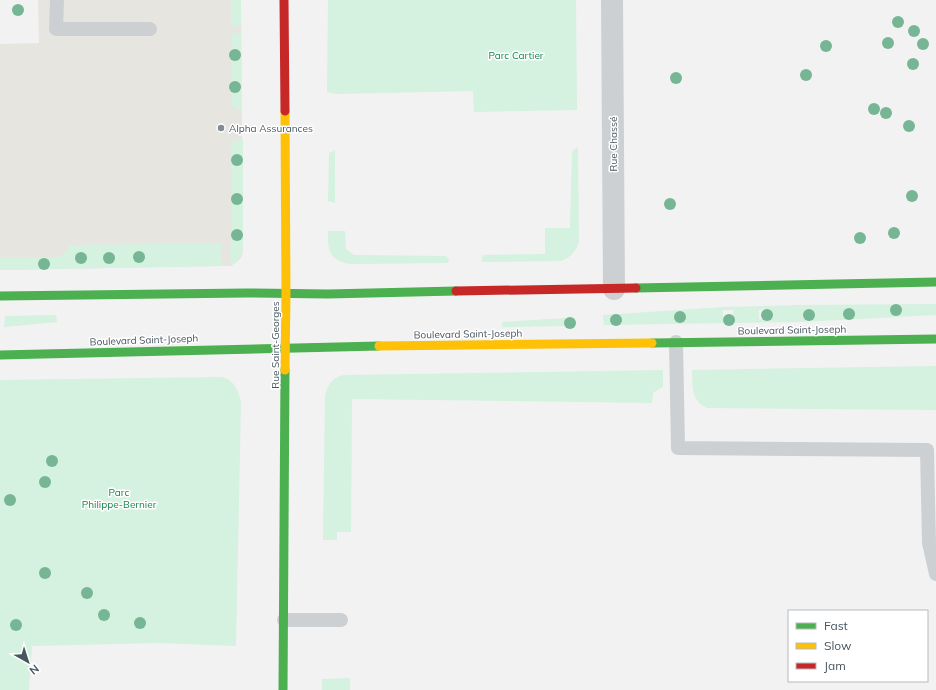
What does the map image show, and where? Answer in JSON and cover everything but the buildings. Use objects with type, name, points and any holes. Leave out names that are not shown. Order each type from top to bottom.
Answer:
[{"type":"main road","name":"Rue Saint-Georges","points":[[283,690],[286,348],[284,0]]},
{"type":"main road","points":[[0,296],[286,294],[936,282]]},
{"type":"main road","name":"Boulevard Saint-Joseph","points":[[0,355],[286,348],[936,339]]},
{"type":"street","name":"Rue Chassé","points":[[612,0],[614,289]]},
{"type":"lane","points":[[57,0],[56,29],[150,29]]},
{"type":"lane","points":[[676,342],[678,448],[927,450],[932,515],[929,543],[936,574]]},
{"type":"lane","points":[[284,620],[341,620]]},
{"type":"shaded area","points":[[38,0],[241,0],[243,249],[242,256],[238,261],[231,266],[0,270],[0,44],[39,43]]},
{"type":"green space","points":[[231,0],[241,0],[241,25],[231,25]]},
{"type":"green space","name":"Parc Cartier","points":[[328,0],[576,0],[577,110],[474,112],[473,91],[336,94],[327,92]]},
{"type":"green space","points":[[231,33],[241,33],[242,110],[237,110],[237,107],[232,107]]},
{"type":"green space","points":[[237,139],[243,140],[243,249],[239,259],[231,266],[231,141],[237,141]]},
{"type":"green space","points":[[578,147],[579,241],[573,254],[561,261],[481,262],[483,255],[545,254],[545,228],[570,228],[572,151]]},
{"type":"green space","points":[[335,150],[335,203],[328,201],[329,153]]},
{"type":"green space","points":[[328,231],[345,231],[346,249],[354,255],[446,256],[449,259],[448,263],[349,264],[337,259],[331,253],[328,243]]},
{"type":"green space","points":[[221,243],[222,266],[0,270],[0,257],[58,257],[65,253],[69,245]]},
{"type":"green space","points":[[936,304],[936,315],[800,322],[604,325],[603,315],[723,307]],"holes":[[[770,309],[770,319],[759,319],[759,310]],[[723,310],[733,310],[733,320],[723,320]]]},
{"type":"green space","points":[[56,315],[57,322],[4,327],[5,316]]},
{"type":"green space","points":[[566,318],[566,326],[502,327],[502,322]]},
{"type":"green space","points":[[936,366],[936,410],[707,408],[695,397],[692,370]]},
{"type":"green space","points":[[663,370],[663,387],[653,393],[652,403],[352,399],[351,532],[337,532],[337,540],[323,540],[325,396],[327,388],[336,378],[343,375]]},
{"type":"green space","name":"Parc Philippe-Bernier","points":[[226,378],[233,383],[239,394],[241,403],[236,646],[159,643],[32,646],[29,690],[0,690],[0,380]]},
{"type":"green space","points":[[350,678],[350,690],[322,690],[322,679]]},
{"type":"traffic: fast","points":[[636,288],[936,282]]},
{"type":"traffic: fast","points":[[0,296],[246,293],[328,294],[456,291]]},
{"type":"traffic: fast","points":[[652,343],[936,339]]},
{"type":"traffic: fast","points":[[0,355],[379,346]]},
{"type":"traffic: fast","points":[[283,690],[285,370]]},
{"type":"traffic: slow","points":[[285,111],[286,294]]},
{"type":"traffic: slow","points":[[285,370],[286,294]]},
{"type":"traffic: slow","points":[[379,346],[652,343]]},
{"type":"traffic: jam","points":[[284,0],[285,111]]},
{"type":"traffic: jam","points":[[456,291],[636,288]]},
{"type":"place","name":"Alpha Assurances","points":[[221,128]]}]
